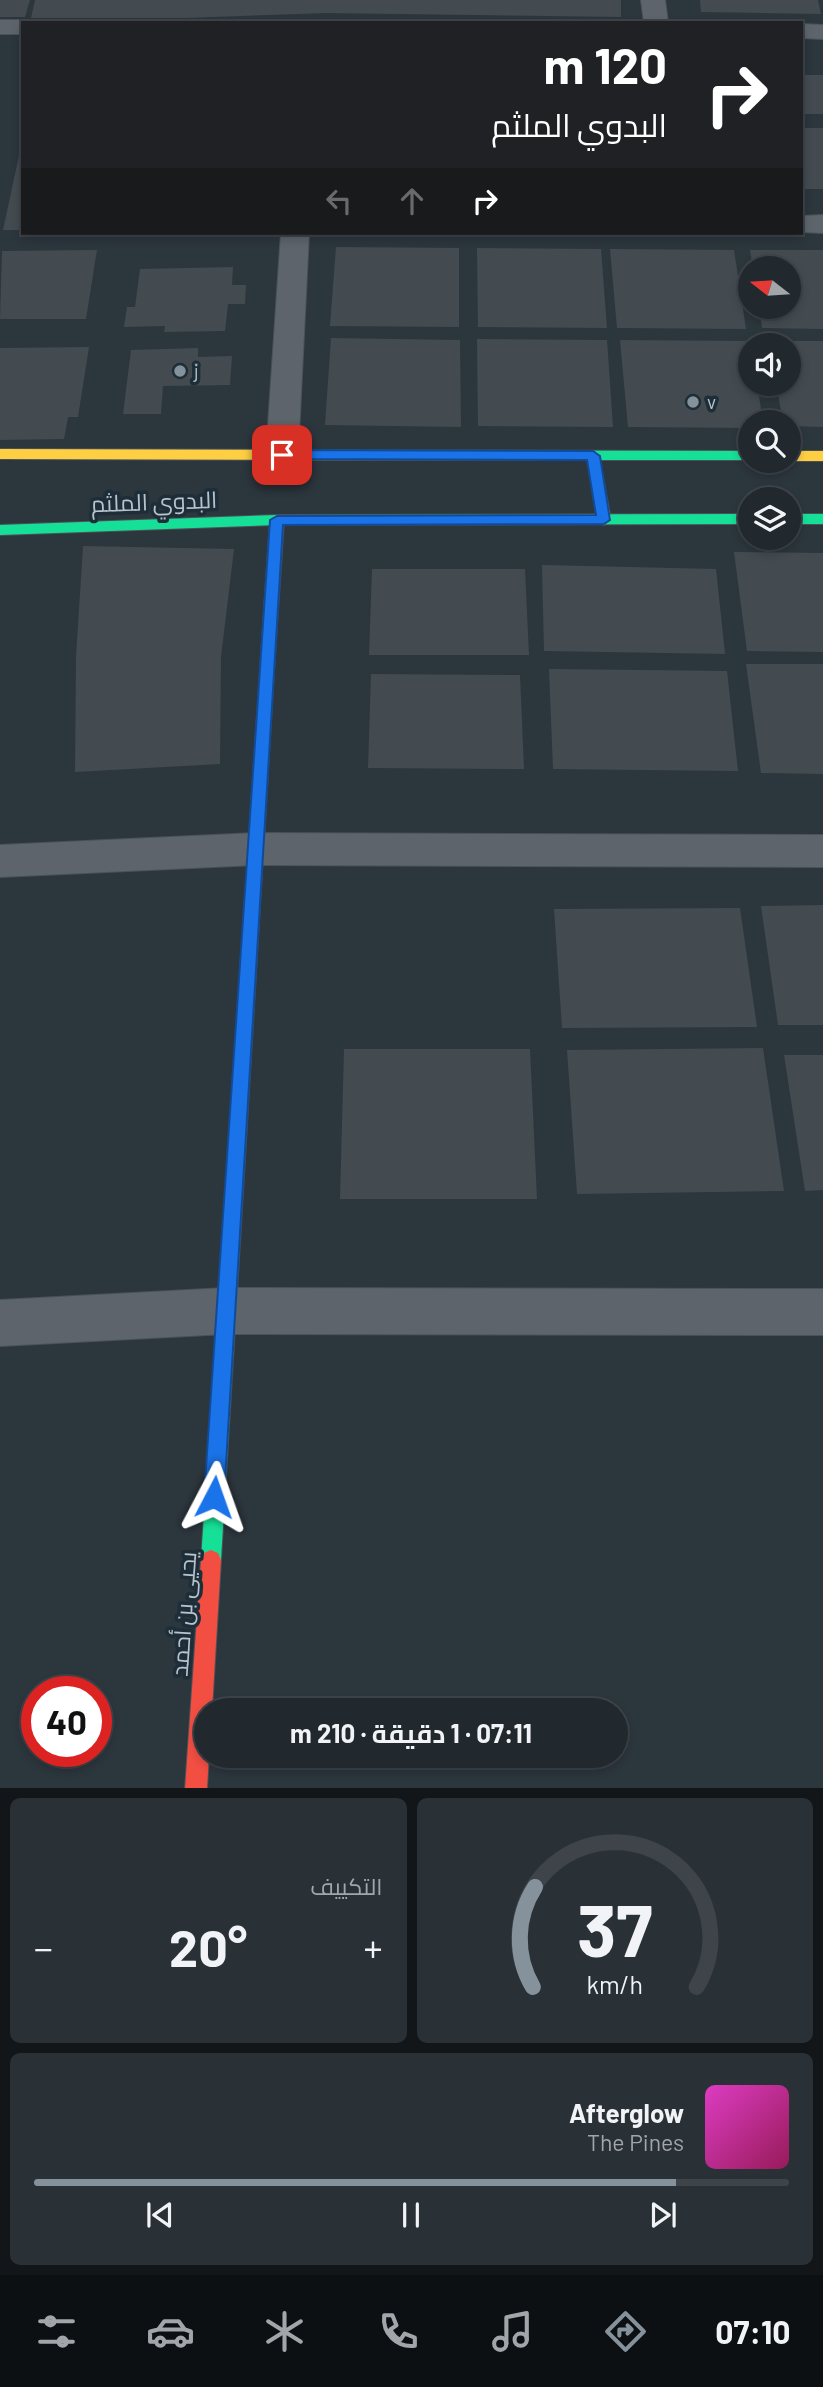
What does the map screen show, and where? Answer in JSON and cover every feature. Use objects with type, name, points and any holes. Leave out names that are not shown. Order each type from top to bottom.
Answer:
[{"type":"street","points":[[653,0],[656,21]]},
{"type":"street","points":[[803,32],[823,32]]},
{"type":"street","points":[[803,224],[823,224]]},
{"type":"street","points":[[282,455],[295,235]]},
{"type":"street","name":"البدوي الملثم","points":[[0,454],[738,456]]},
{"type":"street","points":[[593,456],[604,520]]},
{"type":"street","points":[[801,456],[823,456]]},
{"type":"street","name":"البدوي الملثم","points":[[0,530],[277,520],[738,519]]},
{"type":"street","points":[[801,519],[823,519]]},
{"type":"street","name":"يحيى بن أحمد","points":[[196,1788],[277,520]]},
{"type":"street","points":[[0,861],[256,849],[823,851]]},
{"type":"street","points":[[0,1323],[226,1311],[823,1312]]},
{"type":"building","points":[[0,0],[30,0],[25,17],[0,17]]},
{"type":"building","points":[[35,0],[621,0],[621,17],[327,13],[185,18],[31,18]]},
{"type":"building","points":[[700,0],[818,0],[821,14],[701,12]]},
{"type":"building","points":[[803,75],[823,75],[823,114],[803,114]]},
{"type":"building","points":[[803,128],[823,128],[823,189],[803,189]]},
{"type":"building","points":[[20,151],[21,151],[21,230],[3,230]]},
{"type":"building","points":[[336,247],[459,248],[459,327],[330,326]]},
{"type":"building","points":[[477,248],[601,249],[607,328],[478,327]]},
{"type":"building","points":[[610,249],[734,250],[738,276],[738,319],[744,319],[746,329],[617,328]]},
{"type":"building","points":[[97,250],[86,319],[0,319],[2,251]]},
{"type":"building","points":[[750,250],[823,250],[823,329],[762,328],[761,319],[802,318],[802,256],[751,256]]},
{"type":"building","points":[[233,267],[232,285],[246,285],[245,304],[228,304],[225,331],[164,332],[165,326],[124,327],[127,307],[135,307],[140,269]]},
{"type":"building","points":[[331,338],[460,340],[461,427],[325,425]]},
{"type":"building","points":[[477,339],[607,340],[613,427],[478,426]]},
{"type":"building","name":"v","points":[[620,340],[738,341],[738,396],[759,396],[761,410],[738,410],[738,428],[628,427]]},
{"type":"building","points":[[801,341],[823,341],[823,427],[801,426],[801,410],[781,410],[778,396],[801,396]]},
{"type":"building","points":[[89,347],[78,417],[68,417],[64,439],[0,440],[0,348]]},
{"type":"building","name":"j","points":[[198,348],[198,357],[232,356],[230,385],[163,386],[161,414],[123,414],[131,350]]},
{"type":"building","points":[[83,546],[234,549],[221,657],[220,764],[75,772],[76,657]]},
{"type":"building","points":[[734,552],[823,553],[823,652],[747,651]]},
{"type":"building","points":[[542,565],[716,569],[725,654],[544,651]]},
{"type":"building","points":[[372,569],[525,569],[529,655],[369,655]]},
{"type":"building","points":[[746,664],[823,664],[823,774],[761,773]]},
{"type":"building","points":[[549,669],[727,671],[738,771],[553,769]]},
{"type":"building","points":[[371,674],[520,675],[524,769],[368,768]]},
{"type":"building","points":[[823,905],[823,1025],[778,1025],[761,906]]},
{"type":"building","points":[[740,908],[757,1027],[562,1028],[554,909]]},
{"type":"building","points":[[763,1048],[784,1191],[577,1194],[567,1050]]},
{"type":"building","points":[[344,1049],[530,1049],[537,1199],[340,1199]]},
{"type":"building","points":[[784,1055],[823,1055],[823,1190],[805,1191]]},
{"type":"traffic: fast","points":[[303,455],[738,456]]},
{"type":"traffic: fast","points":[[0,530],[277,520],[738,519]]},
{"type":"traffic: fast","points":[[801,519],[823,519]]},
{"type":"traffic: fast","points":[[211,1560],[267,671]]},
{"type":"traffic: slow","points":[[0,454],[303,455]]},
{"type":"traffic: slow","points":[[593,456],[604,520]]},
{"type":"traffic: slow","points":[[801,456],[823,456]]},
{"type":"traffic: jam","points":[[267,671],[277,520]]},
{"type":"traffic: jam","points":[[196,1788],[211,1560]]},
{"type":"place","name":"j","points":[[180,371]]},
{"type":"place","name":"v","points":[[693,402]]},
{"type":"route","points":[[214,1497],[277,520],[604,520],[593,456],[282,455]]}]
